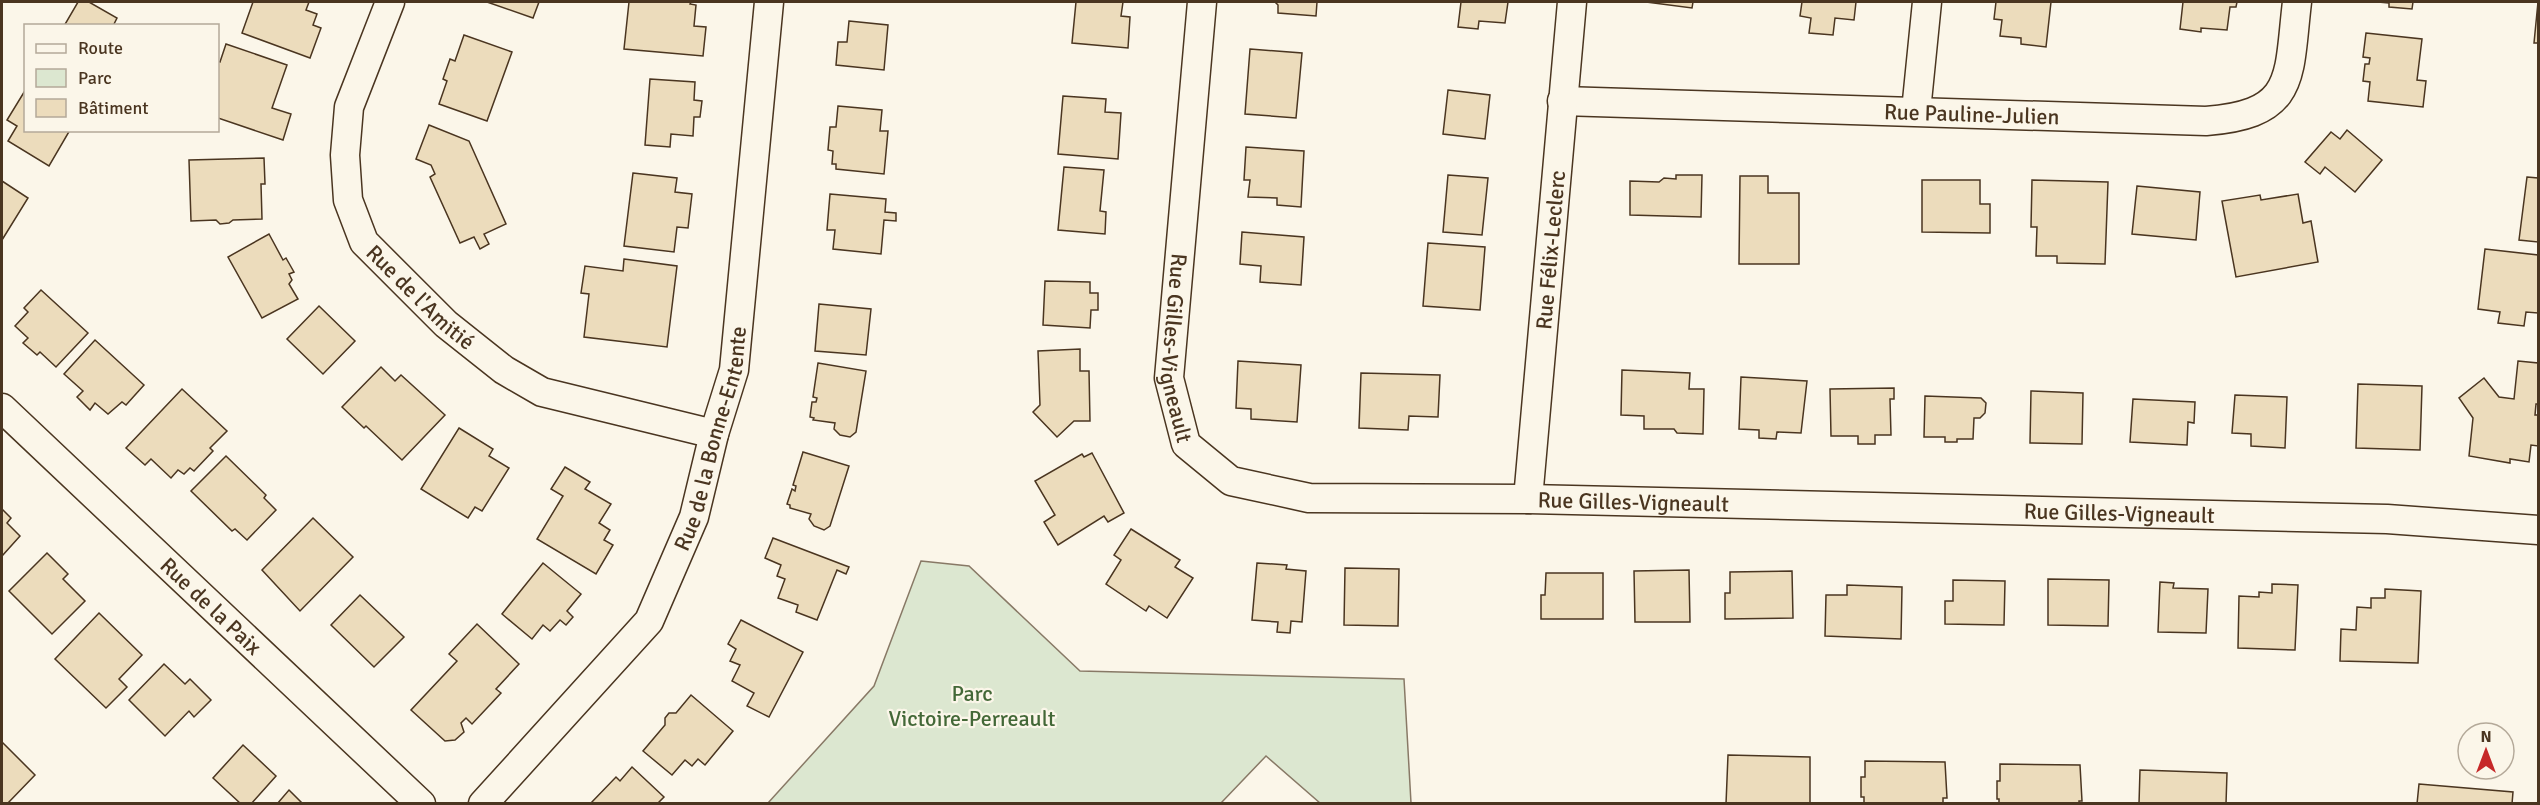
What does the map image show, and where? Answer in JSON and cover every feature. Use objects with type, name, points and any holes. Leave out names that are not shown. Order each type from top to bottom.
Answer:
[{"type":"street","name":"Rue de l'Amitié","points":[[390,2],[349,107],[345,155],[348,200],[364,242],[446,324],[504,370],[542,392],[714,434]]},
{"type":"street","name":"Rue de la Bonne-Entente","points":[[483,804],[649,621],[694,517],[714,434],[734,370],[769,2]]},
{"type":"street","name":"Rue Gilles-Vigneault","points":[[1202,2],[1169,378],[1186,444],[1231,481],[1309,498],[1528,499],[2387,519],[2538,530]]},
{"type":"street","name":"Rue Félix-Leclerc","points":[[1528,499],[1572,2]]},
{"type":"street","points":[[1916,111],[1927,2]]},
{"type":"street","name":"Rue Pauline-Julien","points":[[1562,101],[2206,121],[2235,119],[2261,109],[2279,95],[2289,72],[2297,2]]},
{"type":"street","name":"Rue de la Paix","points":[[2,408],[421,804]]},
{"type":"green space","name":"Parc Victoire-Perreault","points":[[921,561],[969,566],[1080,671],[1404,679],[1411,803],[1320,803],[1266,756],[1221,803],[768,803],[874,686]]},
{"type":"building","points":[[78,2],[89,2],[117,18],[114,24],[65,24]]},
{"type":"building","points":[[253,2],[309,2],[306,10],[317,14],[313,25],[321,28],[310,58],[242,33]]},
{"type":"building","points":[[487,2],[539,2],[533,18]]},
{"type":"building","points":[[629,2],[691,2],[690,4],[696,5],[694,26],[706,27],[703,56],[624,49]]},
{"type":"building","points":[[1076,2],[1123,2],[1121,16],[1130,17],[1128,48],[1072,43]]},
{"type":"building","points":[[1275,2],[1317,2],[1316,16],[1278,13],[1278,5]]},
{"type":"building","points":[[1461,2],[1508,2],[1505,23],[1479,21],[1478,29],[1458,27]]},
{"type":"building","points":[[1646,2],[1693,2],[1692,8]]},
{"type":"building","points":[[1802,2],[1856,2],[1854,20],[1835,18],[1833,35],[1809,33],[1811,18],[1800,16]]},
{"type":"building","points":[[1996,2],[2051,2],[2046,47],[2021,44],[2021,38],[2000,36],[2002,20],[1994,19]]},
{"type":"building","points":[[2183,2],[2237,2],[2236,7],[2230,7],[2227,30],[2201,28],[2201,32],[2180,29]]},
{"type":"building","points":[[2378,2],[2413,2],[2412,9],[2389,7],[2389,3]]},
{"type":"building","points":[[2538,2],[2538,43],[2534,43]]},
{"type":"building","points":[[849,21],[888,25],[884,70],[836,65],[838,42],[847,42]]},
{"type":"building","points":[[2366,33],[2422,39],[2417,80],[2426,81],[2423,107],[2368,101],[2370,82],[2363,81],[2365,64],[2369,64],[2370,58],[2363,57]]},
{"type":"building","points":[[464,35],[512,52],[487,121],[439,104],[447,81],[443,79],[450,59],[455,61]]},
{"type":"building","points":[[226,44],[287,65],[272,108],[291,114],[283,140],[219,118],[220,62]]},
{"type":"building","points":[[1250,49],[1302,53],[1296,118],[1245,114]]},
{"type":"building","points":[[650,79],[695,82],[694,100],[702,101],[700,117],[694,117],[693,136],[671,134],[670,147],[645,145]]},
{"type":"building","points":[[1448,90],[1490,95],[1485,139],[1443,134]]},
{"type":"building","points":[[24,92],[24,132],[69,132],[49,166],[8,141],[17,126],[7,120]]},
{"type":"building","points":[[1063,96],[1106,99],[1105,112],[1121,113],[1118,159],[1058,154]]},
{"type":"building","points":[[838,106],[882,110],[880,131],[888,131],[884,174],[836,169],[836,164],[832,164],[833,151],[828,150],[830,127],[836,127]]},
{"type":"building","points":[[429,125],[469,141],[506,224],[484,234],[489,244],[480,249],[474,237],[460,243],[430,177],[435,174],[431,165],[416,159]]},
{"type":"building","points":[[2347,130],[2382,160],[2355,192],[2325,167],[2320,174],[2305,162],[2331,132],[2340,139]]},
{"type":"building","points":[[1246,147],[1304,151],[1301,207],[1277,205],[1277,198],[1248,197],[1250,180],[1244,180]]},
{"type":"building","points":[[264,158],[265,184],[261,184],[262,219],[233,220],[220,224],[216,220],[191,221],[189,160]]},
{"type":"building","points":[[1064,167],[1104,170],[1100,211],[1106,212],[1105,234],[1058,230]]},
{"type":"building","points":[[633,173],[677,178],[675,192],[692,194],[688,228],[677,227],[674,252],[624,246]]},
{"type":"building","points":[[1448,175],[1488,178],[1482,235],[1443,232]]},
{"type":"building","points":[[1676,175],[1702,175],[1701,217],[1630,215],[1630,181],[1659,182],[1664,178],[1676,179]]},
{"type":"building","points":[[1740,176],[1768,176],[1768,193],[1799,193],[1799,264],[1739,264]]},
{"type":"building","points":[[2527,177],[2538,178],[2538,242],[2519,240]]},
{"type":"building","points":[[1922,180],[1980,180],[1980,204],[1990,204],[1990,233],[1922,232]]},
{"type":"building","points":[[2032,180],[2108,182],[2105,264],[2057,263],[2057,256],[2036,256],[2037,227],[2031,227]]},
{"type":"building","points":[[2,181],[28,198],[2,240]]},
{"type":"building","points":[[2137,186],[2200,192],[2196,240],[2132,234]]},
{"type":"building","points":[[830,194],[886,199],[885,212],[896,213],[896,221],[884,220],[881,254],[833,249],[835,230],[827,230]]},
{"type":"building","points":[[2298,194],[2303,223],[2311,221],[2318,262],[2236,277],[2222,201],[2260,195],[2261,200]]},
{"type":"building","points":[[1242,232],[1304,237],[1301,285],[1260,282],[1261,266],[1240,264]]},
{"type":"building","points":[[269,234],[283,260],[286,258],[294,272],[289,274],[292,280],[289,284],[298,299],[262,318],[228,257]]},
{"type":"building","points":[[1428,243],[1485,247],[1480,310],[1423,306]]},
{"type":"building","points":[[2485,249],[2538,255],[2538,313],[2526,312],[2524,326],[2498,323],[2500,312],[2478,309]]},
{"type":"building","points":[[624,259],[677,266],[667,347],[584,337],[589,294],[581,293],[585,266],[623,271]]},
{"type":"building","points":[[1045,281],[1090,282],[1090,293],[1098,293],[1098,310],[1091,310],[1090,328],[1043,325]]},
{"type":"building","points":[[41,290],[88,333],[56,367],[40,352],[37,355],[23,343],[28,338],[15,326],[28,312],[24,308]]},
{"type":"building","points":[[819,304],[871,309],[866,355],[815,351]]},
{"type":"building","points":[[319,306],[355,341],[323,374],[287,339]]},
{"type":"building","points":[[95,340],[144,385],[126,405],[122,402],[108,414],[95,403],[90,410],[77,397],[83,391],[64,374]]},
{"type":"building","points":[[1080,349],[1080,371],[1089,371],[1090,421],[1074,421],[1057,437],[1033,412],[1040,405],[1038,351]]},
{"type":"building","points":[[1238,361],[1301,365],[1297,422],[1251,419],[1251,409],[1236,408]]},
{"type":"building","points":[[2518,361],[2538,363],[2538,404],[2536,404],[2535,415],[2538,415],[2538,446],[2531,445],[2529,462],[2510,459],[2510,463],[2469,456],[2473,418],[2459,398],[2484,378],[2499,397],[2514,399]]},
{"type":"building","points":[[818,363],[866,371],[856,432],[850,437],[840,435],[834,429],[835,423],[813,420],[814,418],[810,417],[812,402],[816,402],[817,398],[813,397]]},
{"type":"building","points":[[381,367],[395,381],[401,375],[445,415],[402,460],[342,407]]},
{"type":"building","points":[[1622,370],[1690,373],[1689,389],[1704,389],[1703,434],[1677,433],[1674,429],[1644,429],[1644,416],[1621,415]]},
{"type":"building","points":[[1361,373],[1440,375],[1438,417],[1409,416],[1408,430],[1359,428]]},
{"type":"building","points":[[1741,377],[1807,381],[1801,433],[1777,432],[1776,439],[1759,438],[1759,430],[1739,429]]},
{"type":"building","points":[[2358,384],[2422,386],[2420,450],[2356,448]]},
{"type":"building","points":[[1894,388],[1894,399],[1890,399],[1891,435],[1875,435],[1875,444],[1858,444],[1858,436],[1831,436],[1830,389]]},
{"type":"building","points":[[182,389],[227,431],[210,448],[213,451],[194,471],[190,468],[184,474],[178,470],[171,478],[151,459],[145,465],[126,448]]},
{"type":"building","points":[[2031,391],[2083,393],[2082,444],[2030,443]]},
{"type":"building","points":[[2235,395],[2287,397],[2285,448],[2251,446],[2251,434],[2232,433]]},
{"type":"building","points":[[1925,396],[1981,398],[1986,403],[1985,413],[1980,418],[1974,418],[1973,439],[1945,442],[1945,437],[1924,437]]},
{"type":"building","points":[[2133,399],[2195,402],[2194,423],[2188,422],[2187,445],[2130,442]]},
{"type":"building","points":[[459,428],[493,449],[489,456],[509,468],[482,511],[475,507],[468,518],[421,489]]},
{"type":"building","points":[[803,452],[849,466],[830,526],[824,530],[814,526],[809,519],[811,514],[790,508],[787,504],[792,489],[795,491],[796,486],[793,485]]},
{"type":"building","points":[[1092,453],[1124,513],[1108,522],[1104,516],[1058,545],[1044,522],[1055,515],[1035,481],[1082,454],[1084,457]]},
{"type":"building","points":[[226,456],[266,495],[264,498],[276,510],[247,540],[235,529],[232,531],[191,491]]},
{"type":"building","points":[[565,467],[590,482],[585,489],[611,504],[599,523],[610,530],[604,540],[613,545],[596,574],[537,539],[563,496],[551,489]]},
{"type":"building","points":[[2,509],[11,518],[7,523],[20,536],[2,556]]},
{"type":"building","points":[[313,518],[353,557],[300,611],[262,570]]},
{"type":"building","points":[[1131,529],[1180,560],[1175,567],[1193,578],[1167,618],[1149,606],[1146,611],[1106,584],[1121,560],[1114,555]]},
{"type":"building","points":[[773,538],[849,567],[846,574],[837,570],[817,620],[796,612],[798,605],[778,598],[785,579],[777,576],[781,565],[765,558]]},
{"type":"building","points":[[47,553],[68,574],[63,579],[85,601],[52,634],[9,591]]},
{"type":"building","points":[[543,563],[581,594],[567,611],[573,617],[566,625],[560,620],[550,631],[543,625],[532,639],[502,614]]},
{"type":"building","points":[[1257,563],[1287,565],[1286,569],[1306,571],[1302,622],[1291,621],[1290,633],[1277,632],[1278,622],[1252,620]]},
{"type":"building","points":[[1345,568],[1399,569],[1398,626],[1344,625]]},
{"type":"building","points":[[1689,570],[1690,622],[1635,622],[1634,571]]},
{"type":"building","points":[[1792,571],[1793,618],[1725,619],[1725,593],[1730,593],[1730,572]]},
{"type":"building","points":[[1546,573],[1603,573],[1603,619],[1541,619],[1541,595],[1545,595]]},
{"type":"building","points":[[2048,579],[2109,580],[2108,626],[2048,625]]},
{"type":"building","points":[[1953,580],[2005,581],[2004,625],[1945,624],[1945,601],[1953,601]]},
{"type":"building","points":[[2160,582],[2174,583],[2173,588],[2208,589],[2206,633],[2158,632]]},
{"type":"building","points":[[2272,584],[2298,585],[2295,650],[2238,648],[2239,596],[2259,597],[2259,592],[2272,593]]},
{"type":"building","points":[[1847,585],[1902,587],[1901,639],[1825,636],[1826,595],[1847,595]]},
{"type":"building","points":[[2385,589],[2421,591],[2418,663],[2340,661],[2341,629],[2356,630],[2357,607],[2371,608],[2371,598],[2385,598]]},
{"type":"building","points":[[360,595],[404,637],[374,667],[331,625]]},
{"type":"building","points":[[99,613],[142,655],[119,679],[127,687],[106,708],[55,659]]},
{"type":"building","points":[[741,620],[803,652],[769,717],[747,706],[754,693],[732,681],[740,665],[730,661],[736,649],[728,644]]},
{"type":"building","points":[[477,624],[519,664],[496,689],[501,693],[472,724],[466,718],[461,723],[464,732],[455,740],[445,741],[411,710],[457,661],[449,654]]},
{"type":"building","points":[[164,664],[185,684],[190,679],[211,700],[194,717],[189,711],[165,736],[129,700]]},
{"type":"building","points":[[691,695],[733,731],[705,765],[698,759],[692,766],[685,760],[672,775],[643,751],[665,725],[665,718],[669,713],[676,713]]},
{"type":"building","points":[[2,742],[35,775],[7,804],[2,804]]},
{"type":"building","points":[[243,745],[276,776],[251,804],[241,804],[213,778]]},
{"type":"building","points":[[1728,755],[1810,757],[1810,804],[1726,804]]},
{"type":"building","points":[[1865,761],[1945,762],[1947,798],[1943,798],[1943,804],[1864,804],[1864,797],[1861,797],[1861,777],[1865,777]]},
{"type":"building","points":[[2000,764],[2080,765],[2082,801],[2079,801],[2079,804],[1999,804],[1997,781],[2000,781]]},
{"type":"building","points":[[632,767],[664,797],[657,804],[590,804],[616,777],[620,781]]},
{"type":"building","points":[[2140,770],[2227,773],[2226,804],[2139,804]]},
{"type":"building","points":[[2419,784],[2513,792],[2512,804],[2417,804]]},
{"type":"building","points":[[289,790],[303,804],[277,804]]}]
